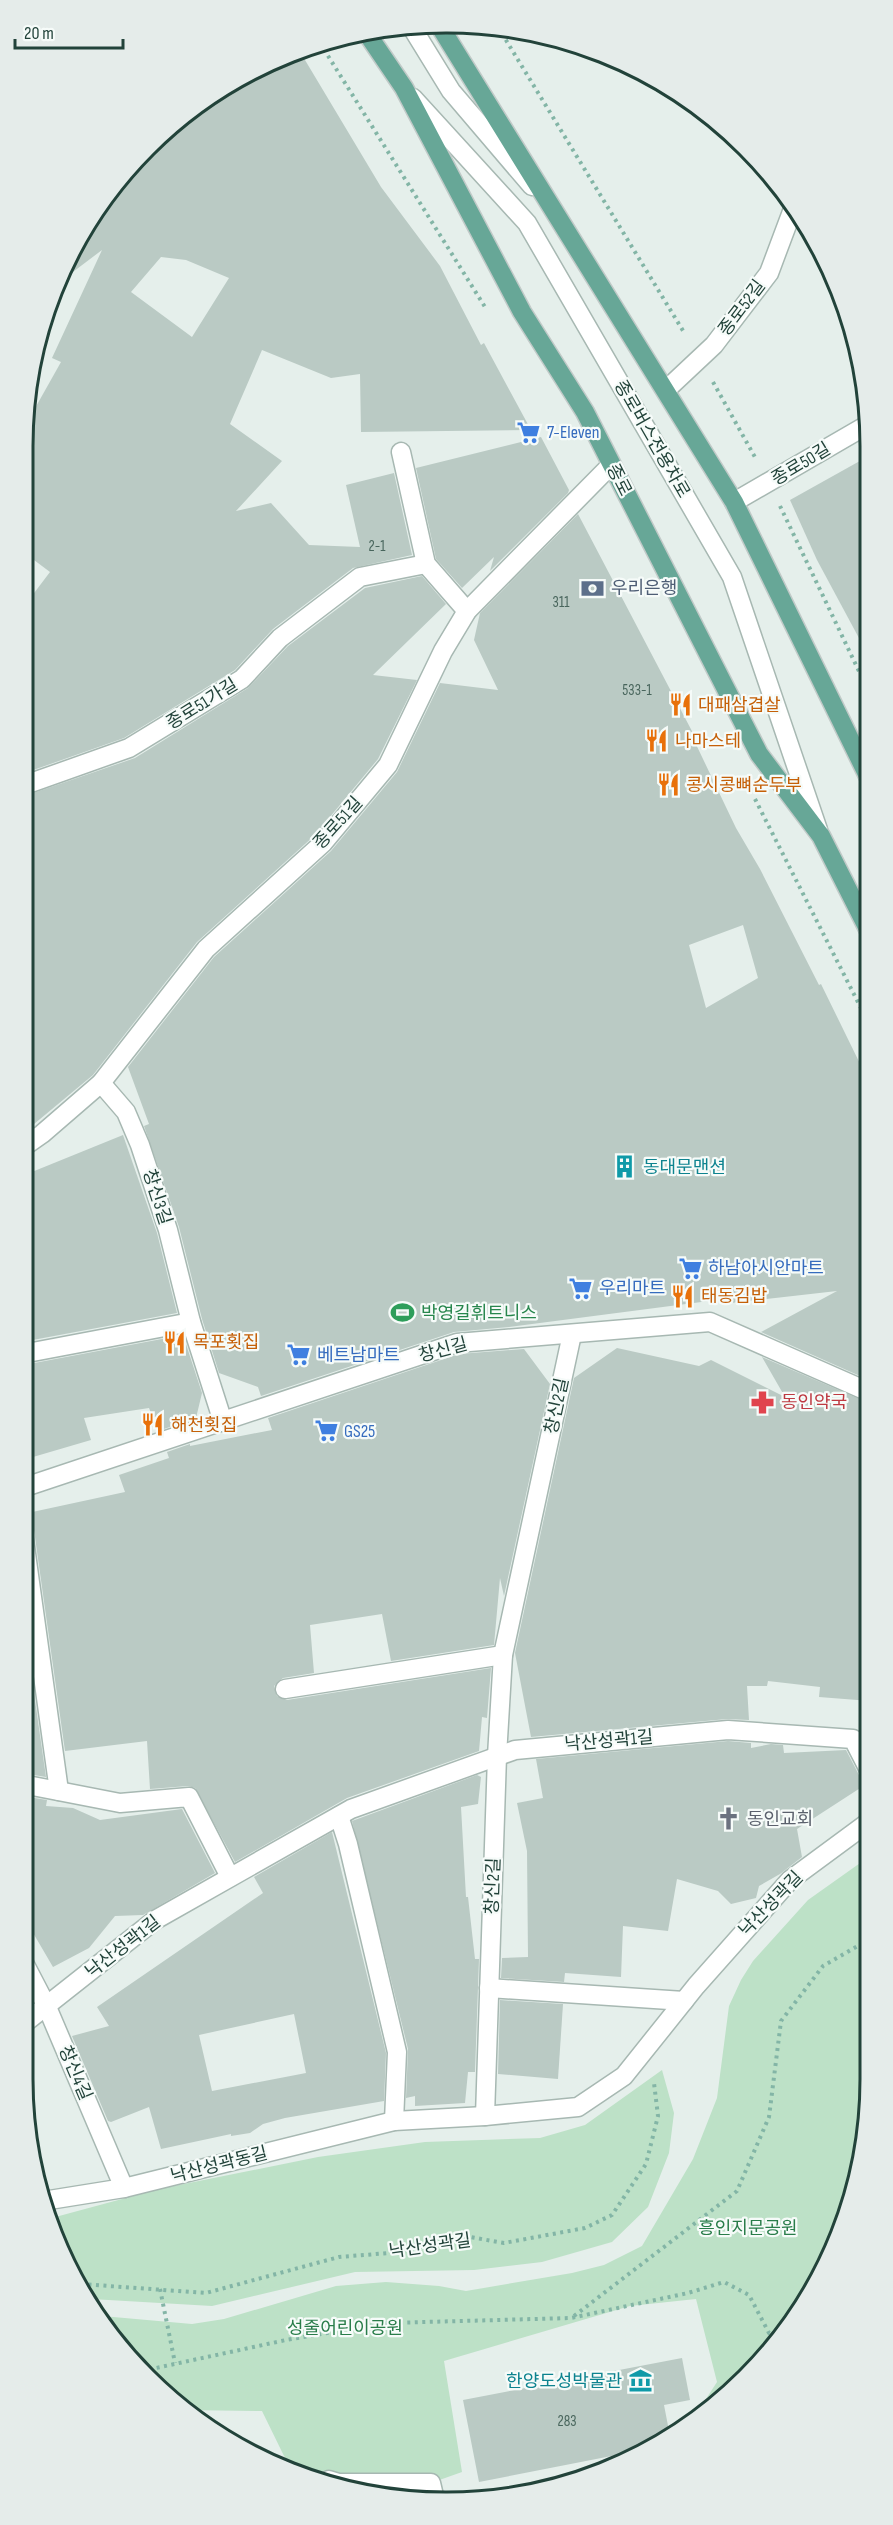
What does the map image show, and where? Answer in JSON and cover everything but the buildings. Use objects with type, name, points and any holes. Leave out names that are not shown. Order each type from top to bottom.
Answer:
[{"type":"main road","points":[[444,33],[734,502],[860,760]]},
{"type":"main road","name":"종로","points":[[372,40],[404,88],[522,312],[585,412],[759,754],[821,836],[860,913]]},
{"type":"street","points":[[416,34],[451,91],[556,214]]},
{"type":"street","name":"종로버스전용차로","points":[[404,88],[527,223],[732,577],[821,836]]},
{"type":"street","name":"종로52길","points":[[666,390],[714,345],[769,273],[790,217]]},
{"type":"street","name":"종로50길","points":[[734,502],[859,429]]},
{"type":"street","points":[[401,453],[426,564],[468,612]]},
{"type":"street","name":"종로51길","points":[[33,1140],[101,1083],[206,949],[323,843],[388,765],[443,651],[468,612],[612,465]]},
{"type":"street","name":"종로51가길","points":[[33,782],[129,748],[242,679],[280,638],[360,577],[426,564]]},
{"type":"street","name":"창신3길","points":[[101,1083],[126,1112],[140,1144],[168,1230],[191,1322],[223,1422]]},
{"type":"street","points":[[33,1352],[191,1322]]},
{"type":"street","name":"창신길","points":[[33,1484],[457,1343],[710,1322],[860,1388]]},
{"type":"street","name":"창신2길","points":[[485,2116],[497,1756],[503,1655],[572,1334]]},
{"type":"street","points":[[33,1604],[59,1791]]},
{"type":"street","points":[[285,1689],[503,1655]]},
{"type":"street","name":"낙산성곽1길","points":[[33,2017],[155,1920],[351,1809],[515,1750],[728,1730],[853,1739],[860,1753]]},
{"type":"street","points":[[33,1786],[120,1803],[189,1797],[230,1877]]},
{"type":"street","points":[[339,1816],[348,1844],[397,2052],[394,2121]]},
{"type":"street","name":"낙산성곽길","points":[[648,2046],[684,2001],[790,1880],[860,1828]]},
{"type":"street","name":"창신4길","points":[[33,1980],[47,2007],[124,2188]]},
{"type":"street","points":[[489,1988],[684,2001]]},
{"type":"street","name":"낙산성곽동길","points":[[51,2200],[124,2188],[394,2121],[485,2116],[578,2107],[624,2076],[648,2046]]},
{"type":"street","points":[[362,2483],[431,2483],[433,2492]]},
{"type":"path","points":[[325,51],[488,312]]},
{"type":"path","points":[[571,2318],[737,2191],[769,2117],[781,2021],[823,1966],[860,1946]]},
{"type":"path","name":"낙산성곽길","points":[[87,2283],[206,2293],[339,2257],[389,2253],[470,2237],[504,2243],[585,2228],[612,2215],[646,2164],[658,2116],[648,2046]]},
{"type":"path","points":[[152,2369],[286,2340],[388,2323],[571,2318],[724,2283],[750,2295],[769,2333],[772,2334]]},
{"type":"path","points":[[160,2289],[175,2363]]},
{"type":"green space","points":[[860,1863],[860,2078],[852,2159],[846,2186],[829,2237],[805,2285],[775,2330],[757,2351],[739,2371],[704,2402],[717,2382],[696,2299],[630,2306],[444,2361],[462,2472],[431,2483],[362,2483],[288,2461],[262,2411],[200,2410],[154,2371],[109,2317],[192,2324],[224,2319],[336,2286],[386,2282],[439,2286],[466,2291],[572,2273],[604,2265],[642,2246],[693,2159],[717,2098],[729,2006],[741,1980],[753,1961],[808,1900]]},
{"type":"green space","points":[[662,2070],[674,2113],[669,2153],[648,2207],[612,2242],[542,2262],[474,2270],[355,2272],[212,2306],[97,2299],[64,2237],[57,2217],[159,2189],[318,2157],[425,2142],[540,2138],[585,2125]]},
{"type":"place","name":"7-Eleven","points":[[529,432]]},
{"type":"place","name":"우리은행","points":[[593,588]]},
{"type":"place","name":"대패삼겹살","points":[[680,705]]},
{"type":"place","name":"나마스테","points":[[657,741]]},
{"type":"place","name":"콩시콩뼈순두부","points":[[668,785]]},
{"type":"place","name":"동대문맨션","points":[[625,1167]]},
{"type":"place","name":"하남아시안마트","points":[[690,1268]]},
{"type":"place","name":"우리마트","points":[[581,1288]]},
{"type":"place","name":"태동김밥","points":[[683,1296]]},
{"type":"place","name":"박영길휘트니스","points":[[403,1313]]},
{"type":"place","name":"목포횟집","points":[[175,1342]]},
{"type":"place","name":"베트남마트","points":[[299,1355]]},
{"type":"place","name":"동인약국","points":[[763,1402]]},
{"type":"place","name":"해천횟집","points":[[153,1425]]},
{"type":"place","name":"GS25","points":[[326,1431]]},
{"type":"place","name":"동인교회","points":[[729,1819]]},
{"type":"place","name":"한양도성박물관","points":[[640,2381]]},
{"type":"park label","name":"흥인지문공원","points":[[748,2228]]},
{"type":"park label","name":"성줄어린이공원","points":[[345,2328]]}]
